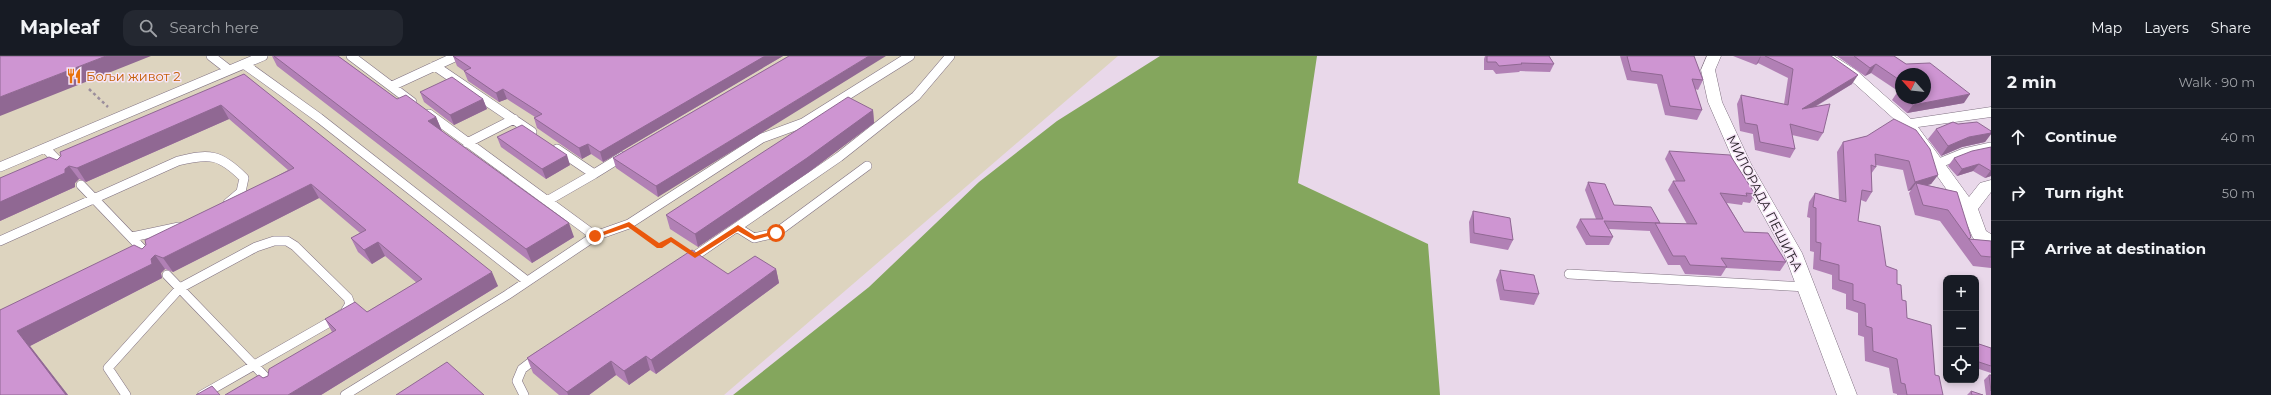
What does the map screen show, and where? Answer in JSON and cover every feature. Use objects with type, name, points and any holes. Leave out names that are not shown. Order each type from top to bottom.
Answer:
[{"type":"street","name":"МИЛОРАДА ПЕШИЋА","points":[[1714,56],[1708,70],[1715,102],[1743,164],[1794,253],[1847,395]]},
{"type":"street","points":[[1824,56],[1851,73],[1908,124],[1969,209],[1979,234],[1991,243]]},
{"type":"street","points":[[1908,124],[1991,112]]},
{"type":"street","points":[[1969,209],[1986,187],[1991,185]]},
{"type":"lane","points":[[211,56],[229,70]]},
{"type":"lane","points":[[351,56],[595,236]]},
{"type":"lane","points":[[392,86],[456,56]]},
{"type":"lane","points":[[345,395],[527,281],[595,236],[629,224],[762,138],[803,122],[910,56]]},
{"type":"lane","points":[[682,264],[738,228],[839,157],[916,96],[950,56]]},
{"type":"lane","points":[[0,167],[258,57]]},
{"type":"lane","points":[[244,64],[319,118],[527,281]]},
{"type":"lane","points":[[435,66],[538,136]]},
{"type":"lane","points":[[467,143],[514,119]]},
{"type":"lane","points":[[551,144],[594,174]]},
{"type":"lane","points":[[1937,164],[1964,153],[1991,146]]},
{"type":"lane","points":[[45,148],[65,168]]},
{"type":"lane","points":[[547,201],[634,150]]},
{"type":"lane","points":[[0,242],[178,161],[198,156],[217,156],[229,163],[244,178],[241,192],[222,206]]},
{"type":"lane","points":[[738,228],[754,238],[776,233],[867,166]]},
{"type":"lane","points":[[81,185],[150,257]]},
{"type":"lane","points":[[132,237],[186,224]]},
{"type":"lane","points":[[126,395],[108,368],[180,288],[256,247],[274,241],[287,241],[295,246],[348,298],[350,304],[348,308],[336,319],[202,395]]},
{"type":"lane","points":[[1569,274],[1807,287]]},
{"type":"lane","points":[[168,275],[274,386]]},
{"type":"lane","points":[[524,395],[517,381],[522,369],[550,349]]},
{"type":"path","points":[[89,89],[100,99]]},
{"type":"path","points":[[629,224],[659,246],[671,239],[695,256]]},
{"type":"shaded area","points":[[0,56],[1118,56],[724,395],[0,395]]},
{"type":"green space","points":[[1160,56],[1317,56],[1298,183],[1428,244],[1440,395],[733,395],[869,287],[979,182],[1057,121]]},
{"type":"building","points":[[0,56],[106,56],[0,97]]},
{"type":"building","points":[[274,56],[338,56],[397,99],[406,95],[436,117],[428,121],[569,223],[526,249]]},
{"type":"building","points":[[453,56],[765,56],[600,152],[588,144],[579,148],[534,118],[542,114],[503,89],[496,93],[464,71],[471,68]]},
{"type":"building","points":[[789,56],[869,56],[656,186],[613,158]]},
{"type":"building","points":[[1487,56],[1549,56],[1554,64],[1521,63],[1522,64],[1499,66],[1496,62],[1487,62]]},
{"type":"building","points":[[1627,56],[1694,56],[1703,80],[1692,79],[1702,110],[1670,106],[1662,75],[1631,71]]},
{"type":"building","points":[[1765,56],[1831,56],[1858,75],[1802,109],[1830,104],[1823,133],[1790,124],[1795,149],[1760,142],[1757,125],[1745,123],[1741,95],[1788,105],[1793,69]]},
{"type":"building","points":[[1854,56],[1894,56],[1906,64],[1930,63],[1970,94],[1931,102],[1931,68],[1895,68],[1895,77],[1876,64],[1870,68]]},
{"type":"building","points":[[244,74],[492,272],[288,395],[225,395],[259,375],[263,378],[268,376],[269,369],[336,330],[325,319],[355,302],[367,312],[422,279],[378,242],[364,250],[351,238],[366,230],[311,184],[163,258],[155,255],[151,259],[152,264],[17,331],[66,395],[0,395],[0,310],[134,245],[142,249],[146,245],[145,240],[294,168],[221,105],[77,168],[69,166],[65,169],[65,173],[0,202],[0,178],[49,157],[57,160],[61,156],[60,152]]},
{"type":"building","points":[[452,77],[483,99],[450,115],[420,92]]},
{"type":"building","points":[[848,97],[873,110],[807,158],[695,234],[666,215]]},
{"type":"building","points":[[1894,119],[1916,130],[1930,149],[1938,175],[1915,182],[1909,161],[1875,154],[1876,167],[1871,165],[1872,192],[1862,190],[1858,221],[1880,226],[1886,266],[1897,270],[1897,284],[1901,285],[1902,300],[1906,301],[1907,318],[1931,325],[1935,375],[1939,376],[1943,395],[1907,395],[1905,384],[1901,383],[1897,359],[1873,351],[1872,328],[1866,326],[1865,304],[1853,300],[1853,284],[1839,280],[1839,265],[1820,260],[1821,243],[1816,242],[1816,208],[1813,207],[1815,193],[1846,202],[1843,142],[1867,136]]},
{"type":"building","points":[[1953,122],[1958,124],[1977,122],[1991,131],[1991,133],[1969,137],[1948,146],[1936,129]]},
{"type":"building","points":[[522,125],[567,155],[542,169],[497,137]]},
{"type":"building","points":[[1991,147],[1991,171],[1979,164],[1962,169],[1954,158],[1972,151]]},
{"type":"building","points":[[1669,151],[1730,155],[1755,194],[1746,193],[1747,196],[1720,193],[1744,232],[1768,233],[1786,262],[1721,258],[1727,267],[1690,265],[1685,256],[1673,256],[1655,223],[1697,224],[1673,181],[1685,181]]},
{"type":"building","points":[[1588,182],[1605,184],[1614,205],[1651,207],[1660,223],[1604,221],[1613,237],[1590,236],[1580,219],[1603,219]]},
{"type":"building","points":[[1916,183],[1957,192],[1971,237],[1969,239],[1991,241],[1991,257],[1981,256],[1948,210],[1923,205]]},
{"type":"building","points":[[1473,211],[1510,218],[1513,240],[1474,233]]},
{"type":"building","points":[[692,250],[728,274],[755,256],[776,269],[651,360],[646,356],[624,371],[611,361],[567,392],[527,358]]},
{"type":"building","points":[[1500,270],[1534,275],[1539,294],[1504,290]]},
{"type":"building","points":[[1979,344],[1991,348],[1991,366],[1979,362]]},
{"type":"building","points":[[447,362],[484,395],[396,395]]},
{"type":"building","points":[[1989,375],[1991,375],[1991,391]]},
{"type":"building","points":[[212,386],[220,395],[196,395]]},
{"type":"building","points":[[1971,391],[1983,395],[1972,395]]},
{"type":"place","name":"Бољи живот 2","points":[[74,76]]},
{"type":"route","points":[[595,236],[629,224],[659,246],[671,239],[695,256],[738,228],[754,238],[776,233]]}]
